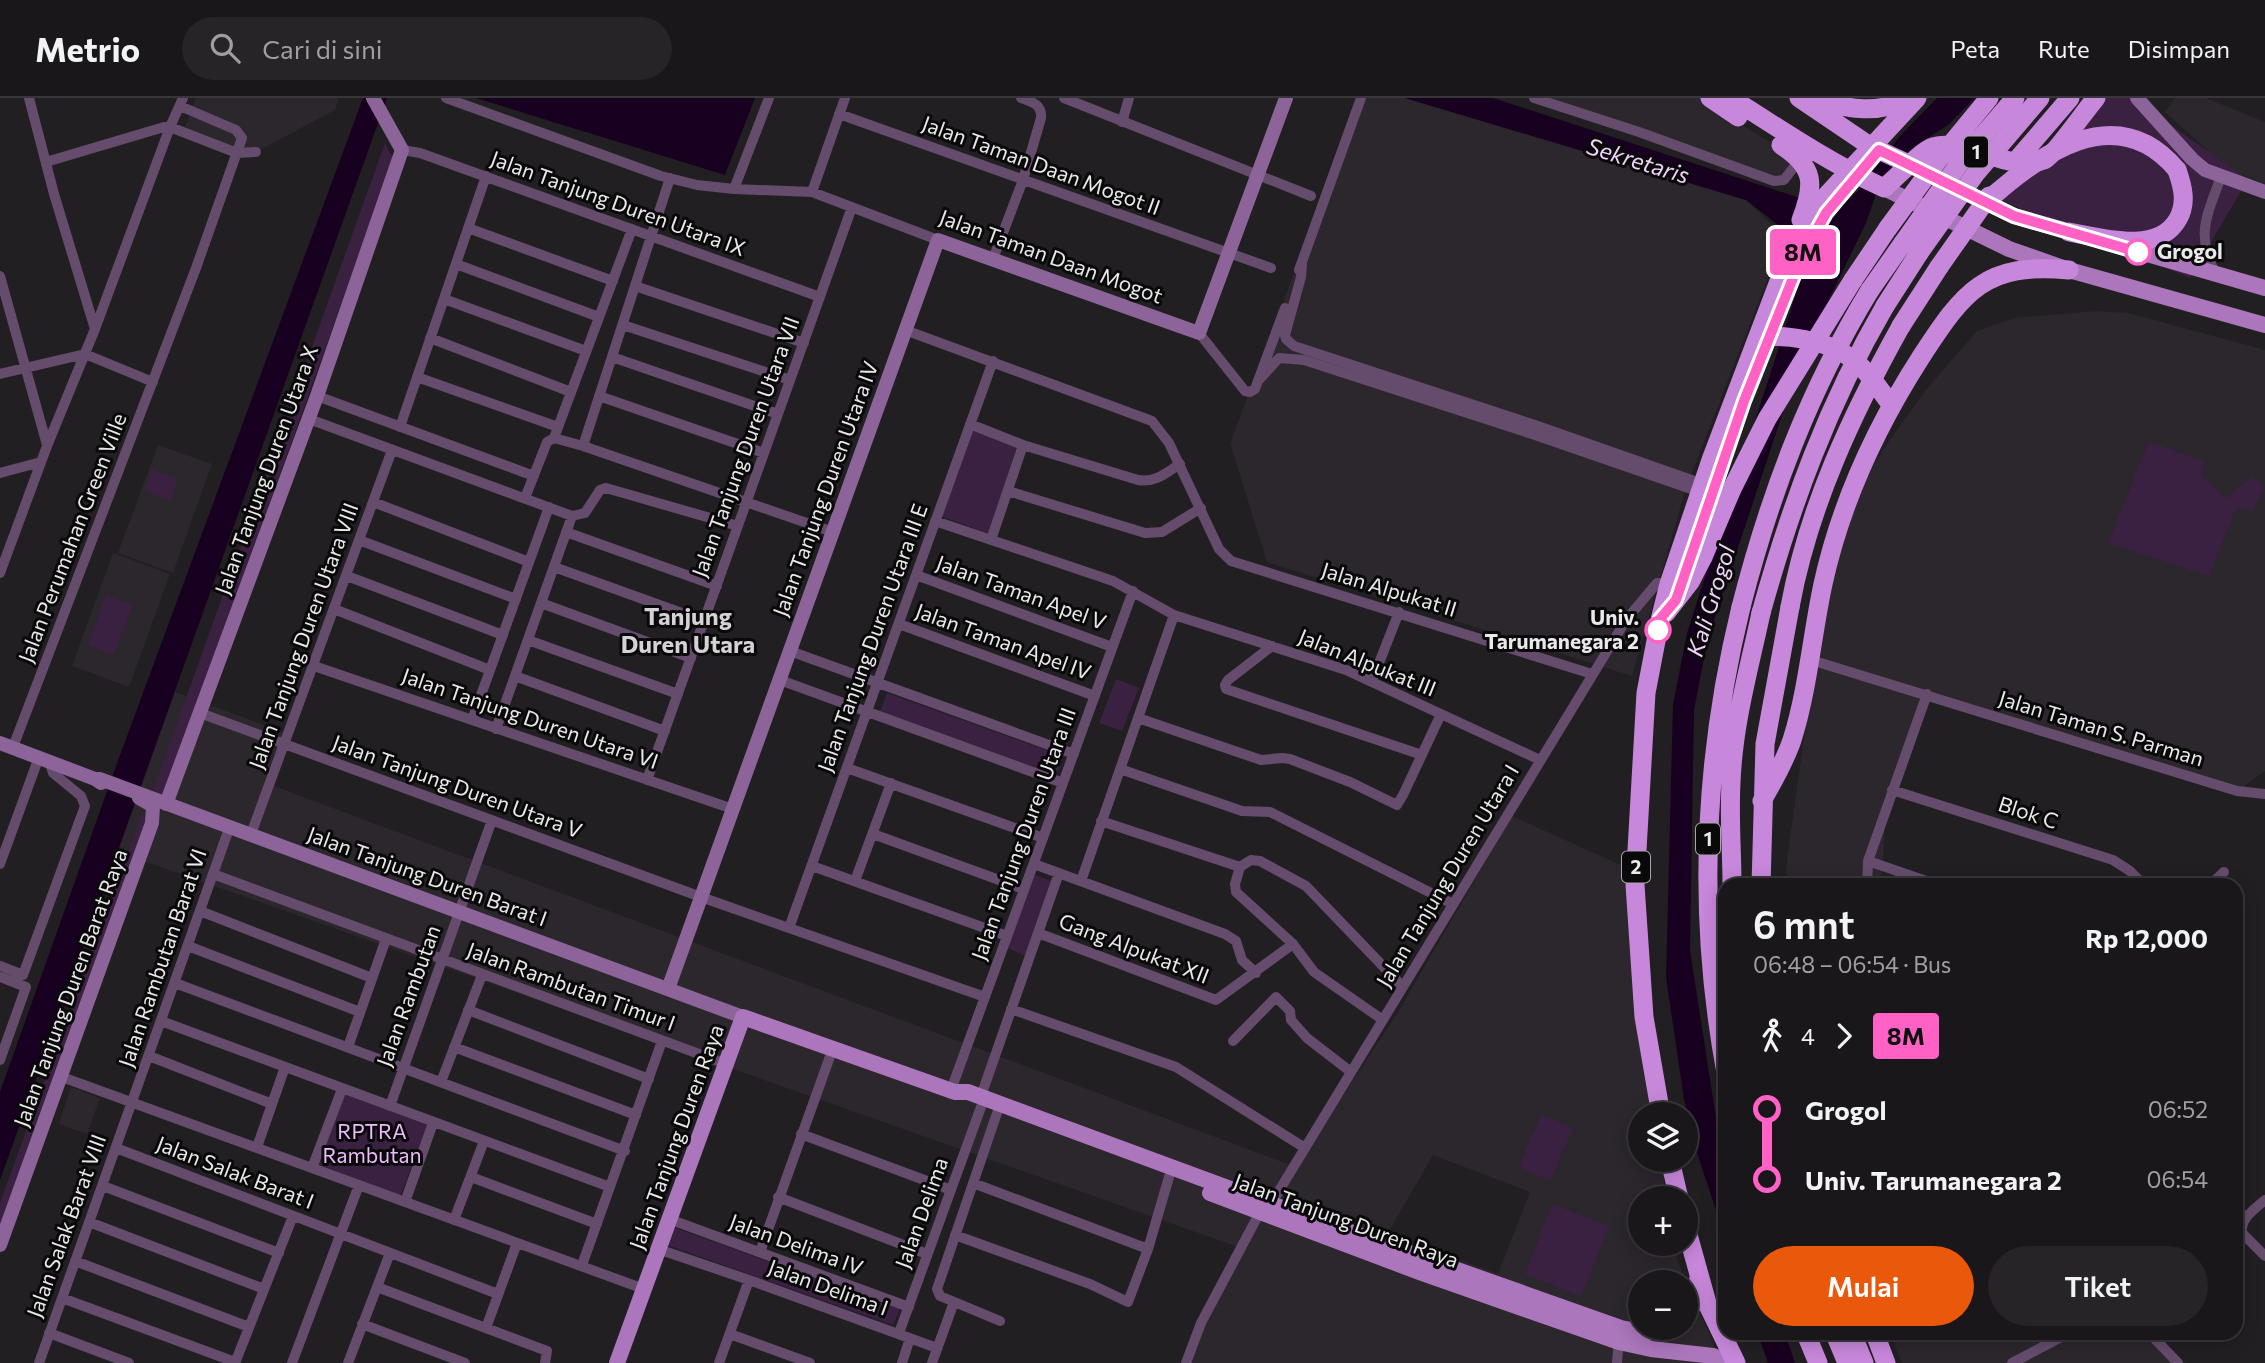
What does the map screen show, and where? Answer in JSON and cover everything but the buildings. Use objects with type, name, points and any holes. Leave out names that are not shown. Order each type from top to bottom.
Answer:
[{"type":"highway","points":[[1660,619],[1669,584],[1702,488],[1794,243],[1816,198],[1808,172],[1800,158],[1710,98]]},
{"type":"highway","points":[[1731,98],[1868,181]]},
{"type":"highway","name":"1","points":[[1799,98],[1877,149],[1908,164]]},
{"type":"highway","points":[[1807,98],[1868,111],[1895,107],[1911,98]]},
{"type":"highway","name":"1","points":[[1868,181],[1877,149],[1917,98]]},
{"type":"highway","points":[[1660,619],[1690,582],[1767,419],[1871,253],[1923,179],[1989,98]]},
{"type":"highway","points":[[2002,98],[2013,114],[2030,127],[2039,130],[2052,130],[2079,118]]},
{"type":"highway","name":"1","points":[[1718,1018],[1712,976],[1707,893],[1710,778],[1720,704],[1758,538],[1777,482],[1811,401],[1848,327],[1877,280],[1944,185],[2015,98]]},
{"type":"highway","name":"1","points":[[1732,878],[1731,784],[1739,711],[1761,613],[1792,506],[1806,470],[1846,378],[1872,328],[1932,233],[1968,183],[2040,98]]},
{"type":"highway","name":"1","points":[[1762,802],[1765,744],[1790,607],[1802,552],[1839,449],[1875,372],[1919,296],[1983,205],[2028,146],[2070,98]]},
{"type":"highway","name":"1","points":[[1816,198],[1908,164],[1933,147],[1949,145],[2002,159],[2031,163],[2047,159],[2096,98]]},
{"type":"highway","points":[[1983,205],[2040,152],[2082,127],[2104,123],[2121,124],[2150,137],[2177,170],[2183,192],[2181,214],[2168,231],[2147,240],[2119,240],[2069,232]]},
{"type":"highway","points":[[1761,878],[1762,802],[1779,772],[1792,740],[1811,660],[1823,586],[1840,519],[1856,478],[1891,405],[1950,313],[1970,291],[2017,270],[2069,270]]},
{"type":"highway","points":[[1759,338],[1780,336],[1812,341],[1848,356],[1869,376],[1891,405]]},
{"type":"highway","name":"2","points":[[1659,1102],[1644,1017],[1635,885],[1646,693],[1660,619]]},
{"type":"highway","points":[[1698,1275],[1718,1328]]},
{"type":"highway","points":[[1723,1340],[1733,1363]]},
{"type":"highway","points":[[1808,1340],[1818,1363]]},
{"type":"highway","points":[[1837,1340],[1847,1363]]},
{"type":"highway","points":[[1854,1340],[1864,1363]]},
{"type":"highway","points":[[1877,1340],[1886,1363]]},
{"type":"main road","name":"1","points":[[1908,164],[2014,216],[2069,232]]},
{"type":"main road","points":[[1868,181],[1998,244],[2069,270],[2265,325]]},
{"type":"main road","points":[[2069,232],[2265,288]]},
{"type":"main road","name":"Jalan Tanjung Duren Raya","points":[[617,1363],[743,1017],[953,1091],[965,1100],[981,1102],[1266,1208],[1422,1273],[1620,1335],[1651,1349],[1713,1356],[1733,1363]]},
{"type":"main road","name":"Jalan Tanjung Duren Raya","points":[[981,1102],[998,1113],[1169,1177],[1266,1208]]},
{"type":"main road","name":"Jalan Tanjung Duren Raya","points":[[1620,1335],[1628,1334]]},
{"type":"street","points":[[29,98],[95,329]]},
{"type":"street","points":[[373,98],[401,148]]},
{"type":"street","name":"Jalan Taman Daan Mogot","points":[[446,98],[670,178],[698,185],[734,189],[813,192],[938,240],[1199,333]]},
{"type":"street","points":[[734,189],[769,98]]},
{"type":"street","points":[[813,192],[845,98]]},
{"type":"street","points":[[993,259],[1023,180],[1041,118],[1038,105],[1021,98]]},
{"type":"street","points":[[1064,98],[1311,196]]},
{"type":"street","points":[[1122,122],[1129,98]]},
{"type":"street","points":[[1286,98],[1199,333],[1245,391],[1255,387],[1279,358],[1304,360],[1534,430]]},
{"type":"street","points":[[1255,387],[1302,264],[1360,98]]},
{"type":"street","points":[[1534,98],[1639,132],[1774,181],[1784,180],[1800,158]]},
{"type":"street","points":[[2137,98],[2205,170],[2265,192]]},
{"type":"street","points":[[2,568],[170,127],[182,102],[236,130],[242,138],[237,153]]},
{"type":"street","name":"Jalan Taman Daan Mogot II","points":[[839,114],[1271,268]]},
{"type":"street","points":[[46,162],[142,132],[170,127],[237,153],[256,152]]},
{"type":"street","name":"Jalan Tanjung Duren Utara IX","points":[[401,148],[820,298]]},
{"type":"street","name":"Jalan Tanjung Duren Utara X","points":[[170,805],[200,713],[309,419],[401,148]]},
{"type":"street","name":"Jalan Perumahan Green Ville","points":[[6,745],[153,382],[237,153]]},
{"type":"street","points":[[400,427],[486,177]]},
{"type":"street","points":[[2216,274],[2203,244],[2208,212],[2221,177]]},
{"type":"street","points":[[583,446],[670,178]]},
{"type":"street","name":"Jalan Tanjung Duren Utara VII","points":[[647,780],[852,207]]},
{"type":"street","points":[[468,228],[612,281]]},
{"type":"street","points":[[525,498],[547,442],[556,433],[632,229]]},
{"type":"street","name":"Jalan Tanjung Duren Utara IV","points":[[668,989],[938,240]]},
{"type":"street","points":[[456,264],[599,317]]},
{"type":"street","points":[[1302,264],[1285,335],[1288,342],[1702,488]]},
{"type":"street","points":[[0,276],[47,446]]},
{"type":"street","points":[[635,286],[804,343]]},
{"type":"street","points":[[444,299],[586,352]]},
{"type":"street","points":[[622,325],[790,380]]},
{"type":"street","points":[[905,330],[1152,421],[1164,434],[1200,509],[1162,532],[1145,533],[1008,491]]},
{"type":"street","points":[[430,338],[571,391]]},
{"type":"street","points":[[0,374],[85,354],[153,382]]},
{"type":"street","points":[[612,357],[778,414]]},
{"type":"street","name":"Jalan Tanjung Duren Utara III E","points":[[789,928],[993,361]]},
{"type":"street","points":[[417,377],[583,446],[833,532]]},
{"type":"street","points":[[317,396],[534,476]]},
{"type":"street","points":[[600,396],[764,453]]},
{"type":"street","points":[[309,419],[572,516],[585,513],[600,490],[606,488],[738,526]]},
{"type":"street","points":[[970,424],[1023,445],[1148,482],[1180,464]]},
{"type":"street","points":[[991,540],[1023,445]]},
{"type":"street","name":"Jalan Tanjung Duren Utara VIII","points":[[251,834],[392,450]]},
{"type":"street","points":[[0,473],[41,462]]},
{"type":"street","points":[[373,502],[529,562]]},
{"type":"street","points":[[472,720],[550,508]]},
{"type":"street","name":"Jalan Alpukat II","points":[[1200,509],[1223,555],[1243,566],[1399,612],[1592,674]]},
{"type":"street","points":[[496,729],[572,516]]},
{"type":"street","name":"Jalan Alpukat III","points":[[935,521],[1113,581],[1174,615],[1372,681],[1540,760]]},
{"type":"street","points":[[566,532],[717,586]]},
{"type":"street","points":[[359,540],[516,599]]},
{"type":"street","points":[[0,545],[2,568]]},
{"type":"street","points":[[554,567],[704,621]]},
{"type":"street","name":"Jalan Taman Apel V","points":[[916,575],[1112,648]]},
{"type":"street","points":[[347,576],[503,635]]},
{"type":"street","name":"Jalan Tanjung Duren Utara I","points":[[1186,1363],[1201,1323],[1266,1208],[1592,674],[1642,598],[1657,583],[1669,584]]},
{"type":"street","name":"Jalan Tanjung Duren Utara III","points":[[953,1091],[1133,592]]},
{"type":"street","points":[[541,603],[691,658]]},
{"type":"street","points":[[334,609],[490,670]]},
{"type":"street","points":[[1372,681],[1399,612]]},
{"type":"street","points":[[1081,881],[1174,615]]},
{"type":"street","name":"Jalan Taman Apel IV","points":[[899,624],[1095,696]]},
{"type":"street","points":[[528,640],[678,694]]},
{"type":"street","points":[[1272,646],[1228,680],[1226,688],[1422,755]]},
{"type":"street","points":[[790,651],[1074,754]]},
{"type":"street","name":"Jalan Taman S. Parman","points":[[1811,660],[2236,791],[2265,794]]},
{"type":"street","name":"Jalan Tanjung Duren Utara VI","points":[[314,666],[733,809]]},
{"type":"street","points":[[515,676],[665,731]]},
{"type":"street","points":[[780,680],[1063,782]]},
{"type":"street","points":[[1867,878],[1868,861],[1927,694]]},
{"type":"street","name":"Jalan Tanjung Duren Utara V","points":[[200,713],[701,897],[985,997]]},
{"type":"street","points":[[1138,718],[1261,760],[1290,759],[1349,782],[1397,805],[1441,714]]},
{"type":"street","name":"Jalan Tanjung Duren Barat I","points":[[6,745],[743,1017]]},
{"type":"street","points":[[0,863],[44,759]]},
{"type":"street","points":[[0,966],[23,975],[85,806],[81,796],[53,773],[44,759]]},
{"type":"street","points":[[847,768],[1043,838]]},
{"type":"street","points":[[1120,769],[1242,811],[1270,812],[1453,904]]},
{"type":"street","points":[[855,881],[891,783]]},
{"type":"street","name":"Blok C","points":[[1892,790],[2113,860],[2137,878]]},
{"type":"street","name":"Jalan Tanjung Duren Barat Raya","points":[[0,1245],[152,823],[153,806],[149,800]]},
{"type":"street","points":[[152,823],[170,805]]},
{"type":"street","name":"Jalan Rambutan","points":[[390,1107],[492,820]]},
{"type":"street","points":[[1101,821],[1240,867]]},
{"type":"street","name":"Jalan Rambutan Barat VI","points":[[133,1102],[230,826]]},
{"type":"street","points":[[873,834],[1024,889]]},
{"type":"street","points":[[1383,1020],[1314,972],[1293,944],[1236,892],[1235,884],[1240,867],[1251,860],[1260,861],[1306,887],[1403,986]]},
{"type":"street","points":[[1868,861],[1918,878]]},
{"type":"street","points":[[1034,864],[1231,936],[1239,947],[1242,960],[1256,973],[1293,944]]},
{"type":"street","points":[[812,866],[1007,936]]},
{"type":"street","points":[[2218,878],[2224,872]]},
{"type":"street","name":"Jalan Delima","points":[[899,1334],[1059,873]]},
{"type":"street","name":"Jalan Rambutan Timur I","points":[[213,874],[726,1064]]},
{"type":"street","points":[[200,911],[372,978]]},
{"type":"street","name":"Gang Alpukat XII","points":[[1038,933],[1216,1000],[1256,973]]},
{"type":"street","points":[[348,1047],[386,939]]},
{"type":"street","points":[[188,946],[360,1012]]},
{"type":"street","points":[[441,1082],[482,975]]},
{"type":"street","points":[[0,977],[26,987],[0,1060]]},
{"type":"street","points":[[175,983],[625,1151]]},
{"type":"street","points":[[1233,1041],[1276,997],[1290,1011],[1292,1020],[1307,1038],[1351,1072]]},
{"type":"street","points":[[1012,1009],[1176,1067],[1305,1148]]},
{"type":"street","points":[[468,1010],[649,1079]]},
{"type":"street","points":[[161,1021],[610,1187]]},
{"type":"street","points":[[582,1265],[625,1151],[662,1041]]},
{"type":"street","points":[[454,1047],[636,1115]]},
{"type":"street","points":[[760,1252],[833,1048]]},
{"type":"street","points":[[149,1056],[272,1104]]},
{"type":"street","points":[[257,1147],[285,1068]]},
{"type":"street","points":[[62,1077],[644,1289]]},
{"type":"street","points":[[312,1168],[342,1089]]},
{"type":"street","name":"Jalan Salak Barat VIII","points":[[39,1363],[133,1102]]},
{"type":"street","name":"Jalan Delima","points":[[954,1302],[937,1292],[998,1113]]},
{"type":"street","points":[[405,1202],[433,1122]]},
{"type":"street","points":[[801,1134],[951,1190]]},
{"type":"street","points":[[454,1220],[484,1142]]},
{"type":"street","name":"Jalan Salak Barat I","points":[[116,1148],[498,1294]]},
{"type":"street","points":[[471,1177],[597,1224]]},
{"type":"street","points":[[955,1236],[1090,1284],[1125,1302],[1130,1300],[1148,1249],[1169,1177]]},
{"type":"street","points":[[973,1183],[1148,1249]]},
{"type":"street","points":[[103,1185],[279,1252]]},
{"type":"street","points":[[292,1363],[359,1185]]},
{"type":"street","points":[[778,1197],[927,1254]]},
{"type":"street","points":[[2243,1223],[2265,1200]]},
{"type":"street","points":[[62,1298],[235,1362],[293,1216]]},
{"type":"street","name":"Jalan Delima IV","points":[[669,1219],[909,1307]]},
{"type":"street","points":[[89,1222],[264,1289]]},
{"type":"street","points":[[2243,1234],[2265,1255]]},
{"type":"street","points":[[486,1328],[517,1243]]},
{"type":"street","name":"Jalan Delima I","points":[[658,1249],[937,1348]]},
{"type":"street","points":[[351,1362],[362,1324],[390,1253]]},
{"type":"street","points":[[75,1261],[249,1327]]},
{"type":"street","points":[[719,1363],[749,1280]]},
{"type":"street","points":[[377,1287],[486,1328],[546,1357]]},
{"type":"street","points":[[932,1363],[954,1302],[1000,1321]]},
{"type":"street","points":[[362,1324],[465,1363]]},
{"type":"street","points":[[49,1334],[129,1363]]},
{"type":"street","points":[[730,1334],[810,1363]]},
{"type":"street","points":[[1617,1363],[1620,1335]]},
{"type":"street","points":[[902,1363],[911,1338]]},
{"type":"street","points":[[2012,1363],[2056,1340]]},
{"type":"street","points":[[2156,1340],[2178,1363]]},
{"type":"shaded area","points":[[196,98],[339,98],[335,110],[252,154],[185,127]]},
{"type":"shaded area","points":[[1360,98],[1405,98],[1746,200],[1784,237],[1686,488],[1632,676],[1267,562],[1230,443]]},
{"type":"shaded area","points":[[1534,98],[1700,98],[1796,159],[1781,181]]},
{"type":"shaded area","points":[[2175,98],[2206,98],[2265,122],[2265,184],[2230,170],[2165,112]]},
{"type":"shaded area","points":[[2097,311],[2128,313],[2265,350],[2265,771],[2239,790],[1921,695],[1886,815],[1882,878],[1788,878],[1786,867],[1824,593],[1854,499],[1884,448],[1924,392],[1977,331],[2014,318]]},
{"type":"shaded area","points":[[158,445],[212,464],[173,573],[118,553]]},
{"type":"shaded area","points":[[113,553],[170,574],[129,687],[72,666]]},
{"type":"shaded area","points":[[175,692],[286,733],[266,783],[1296,1167],[1398,1012],[1512,816],[1623,866],[1635,1004],[1651,1102],[1628,1102],[1628,1172],[1663,1172],[1665,1186],[1628,1186],[1628,1256],[1677,1256],[1681,1270],[1628,1270],[1628,1340],[1698,1340],[1698,1308],[1722,1363],[1184,1363],[1238,1247],[118,852]],"holes":[[[1433,1155],[1530,1192],[1498,1274],[1388,1233]]]},
{"type":"shaded area","points":[[71,1087],[100,1098],[87,1134],[59,1124]]},
{"type":"shaded area","points":[[1892,1340],[2160,1340],[2185,1363],[1902,1363]]},
{"type":"green space","points":[[2093,98],[2132,98],[2248,179],[2190,278],[2002,201]]},
{"type":"green space","points":[[385,143],[393,159],[165,795],[153,790]]},
{"type":"green space","points":[[974,428],[1017,445],[989,534],[941,516]]},
{"type":"green space","points":[[2149,441],[2204,462],[2201,475],[2226,498],[2252,477],[2264,486],[2253,510],[2236,508],[2209,576],[2108,543]]},
{"type":"green space","points":[[152,469],[178,479],[170,501],[144,491]]},
{"type":"green space","points":[[106,595],[132,605],[114,655],[88,645]]},
{"type":"green space","points":[[1116,679],[1139,688],[1122,731],[1099,723]]},
{"type":"green space","points":[[887,693],[1063,756],[1057,775],[880,712]]},
{"type":"green space","points":[[142,813],[149,823],[0,1230],[0,1203]]},
{"type":"green space","points":[[1035,875],[1059,884],[1031,958],[1007,948]]},
{"type":"green space","name":"RPTRA Rambutan","points":[[343,1092],[428,1125],[400,1196],[316,1164]]},
{"type":"green space","points":[[1541,1114],[1573,1128],[1550,1181],[1519,1167]]},
{"type":"green space","points":[[1552,1204],[1609,1226],[1581,1296],[1525,1274]]},
{"type":"green space","points":[[670,1226],[900,1309],[893,1325],[664,1244]]},
{"type":"water","points":[[363,98],[387,98],[0,1180],[0,1092],[116,766]]},
{"type":"water","points":[[476,98],[755,98],[725,175]]},
{"type":"water","points":[[1405,98],[1493,98],[1837,210],[1858,191],[1900,136],[1937,98],[1975,98],[1948,125],[1915,146],[1879,185],[1866,223],[1813,332],[1787,400],[1708,638],[1694,710],[1690,950],[1718,1131],[1718,1216],[1698,1156],[1698,1102],[1685,1102],[1684,1099],[1666,978],[1673,705],[1687,633],[1810,250],[1746,200]]},
{"type":"water","points":[[1760,1340],[1787,1340],[1795,1363],[1768,1363]]},
{"type":"bus line","name":"8M","points":[[1658,630],[1660,619],[1676,600],[1744,401],[1801,258],[1826,213],[1879,150],[2014,216],[2138,252]]},
{"type":"place","name":"Grogol","points":[[2138,252]]},
{"type":"place","name":"Univ. Tarumanegara 2","points":[[1658,630]]},
{"type":"district","name":"Tanjung Duren Utara","points":[[688,631]]},
{"type":"water label","name":"Sekretaris","points":[[1638,161]]},
{"type":"water label","name":"Kali Grogol","points":[[1711,601]]}]
